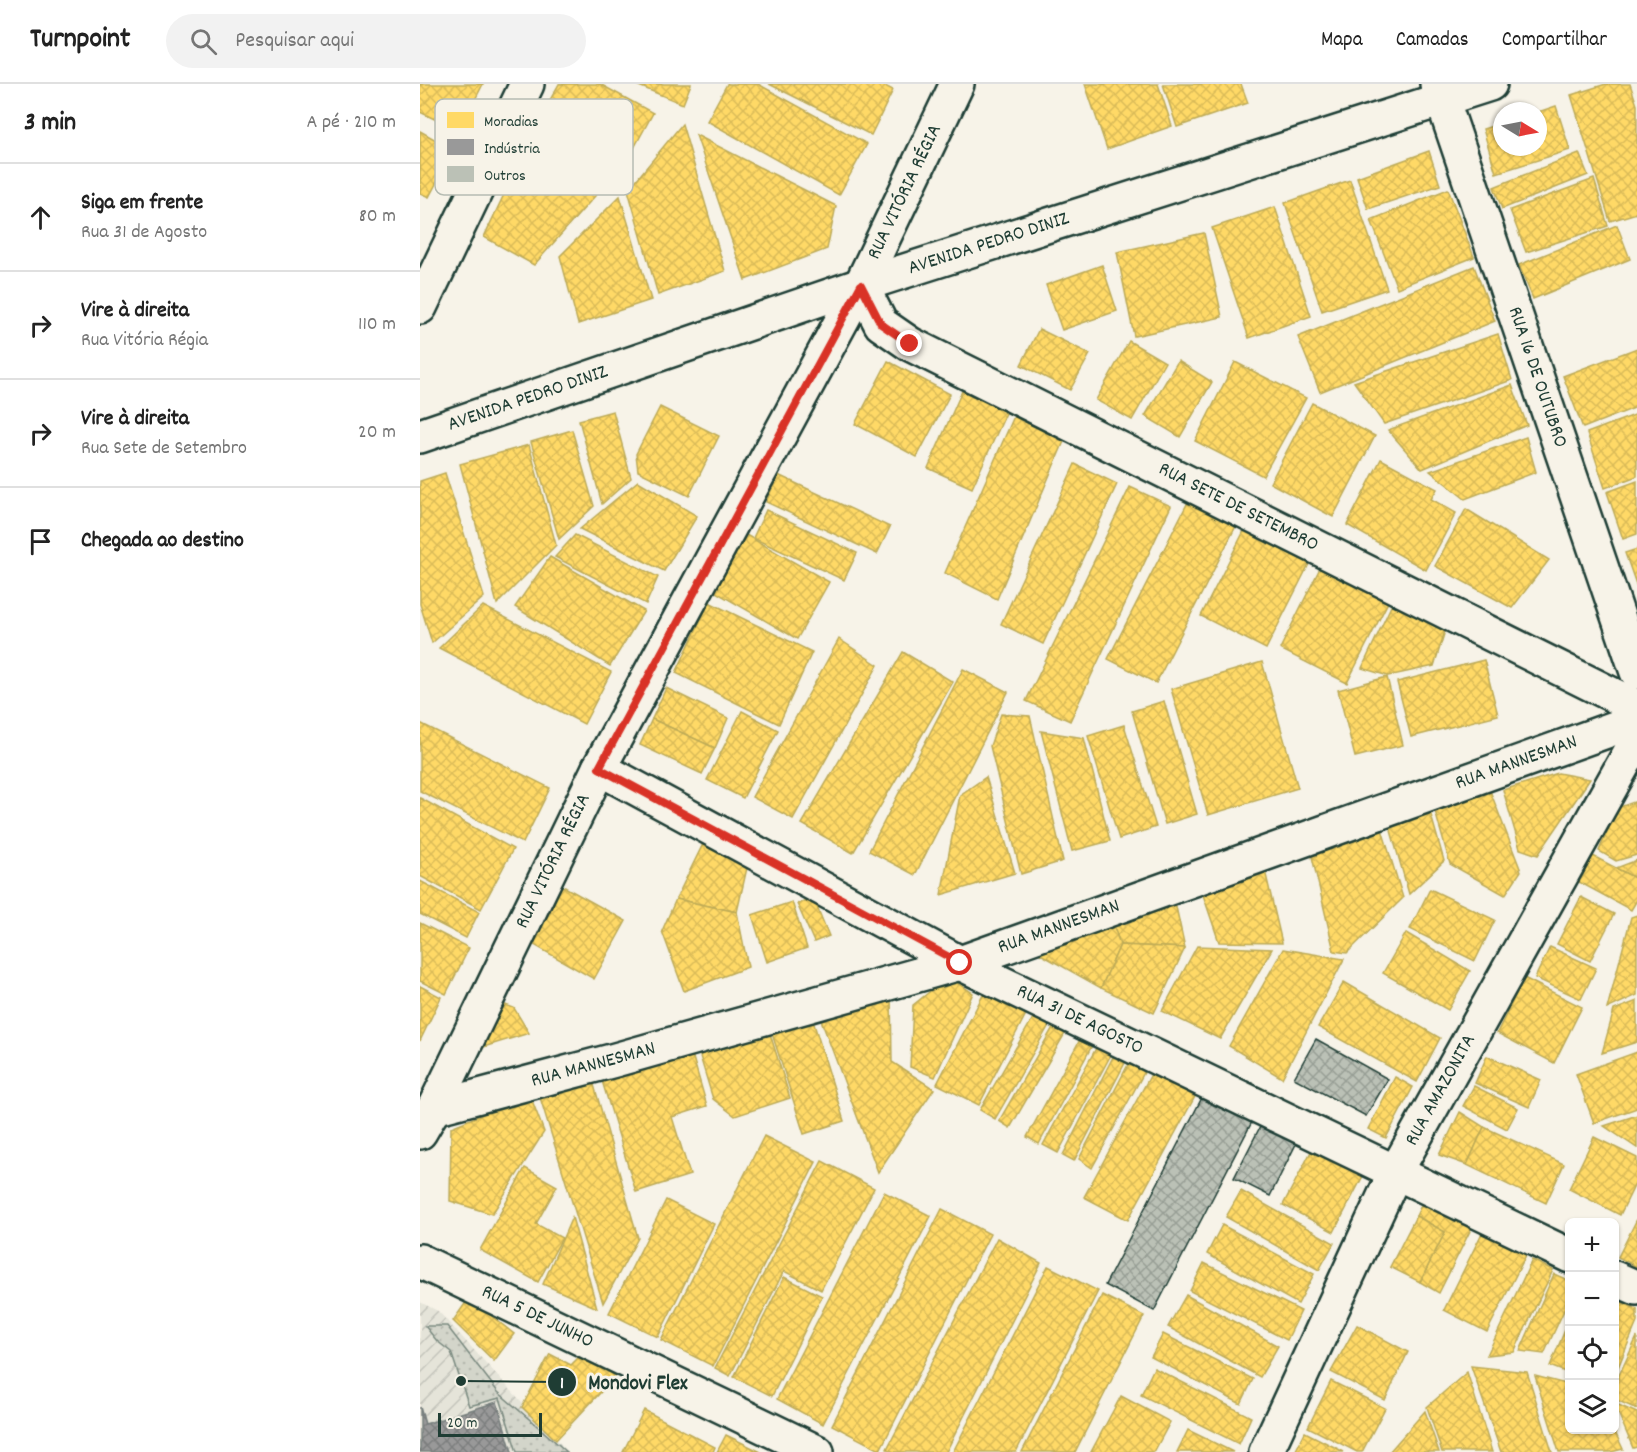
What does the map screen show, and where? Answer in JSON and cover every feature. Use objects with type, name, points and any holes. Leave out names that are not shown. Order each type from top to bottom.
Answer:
[{"type":"street","points":[[520,99],[527,84]]},
{"type":"street","name":"RUA VITÓRIA RÉGIA","points":[[427,1120],[599,768],[861,285],[957,84]]},
{"type":"street","name":"AVENIDA PEDRO DINIZ","points":[[420,436],[861,285],[1440,92],[1490,84]]},
{"type":"street","name":"RUA 16 DE OUTUBRO","points":[[1440,92],[1637,672]]},
{"type":"street","points":[[420,308],[474,195]]},
{"type":"street","name":"RUA SETE DE SETEMBRO","points":[[861,285],[881,324],[910,344],[1637,707]]},
{"type":"street","name":"RUA MANNESMAN","points":[[427,1120],[960,963],[1637,720]]},
{"type":"street","name":"RUA AMAZONITA","points":[[1266,1452],[1395,1173],[1637,740]]},
{"type":"street","name":"RUA 31 DE AGOSTO","points":[[599,768],[960,963],[1565,1254]]},
{"type":"street","name":"RUA 5 DE JUNHO","points":[[420,1261],[818,1452]]},
{"type":"street","points":[[1619,1280],[1637,1288]]},
{"type":"shaded area","points":[[420,1302],[438,1311],[568,1452],[420,1452]]},
{"type":"shaded area","points":[[425,1326],[447,1326],[498,1392],[567,1452],[517,1452],[500,1398],[469,1406],[451,1352],[437,1341]]},
{"type":"building: Moradias","points":[[420,84],[483,84],[475,99],[435,99],[435,119],[420,112]]},
{"type":"building: Moradias","points":[[559,84],[600,84],[627,99],[551,99]]},
{"type":"building: Moradias","points":[[634,84],[691,84],[683,104]]},
{"type":"building: Moradias","points":[[727,84],[758,84],[867,144],[839,195],[707,121]]},
{"type":"building: Moradias","points":[[769,84],[881,84],[893,90],[871,135]]},
{"type":"building: Moradias","points":[[1085,84],[1158,84],[1172,126],[1107,149]]},
{"type":"building: Moradias","points":[[1163,84],[1241,84],[1248,103],[1177,127]]},
{"type":"building: Moradias","points":[[1606,84],[1630,84],[1637,105],[1637,213],[1610,221],[1571,95]]},
{"type":"building: Moradias","points":[[633,102],[653,113],[633,150]]},
{"type":"building: Moradias","points":[[1556,106],[1570,150],[1496,173],[1483,129],[1493,126],[1493,156],[1547,156],[1547,109]]},
{"type":"building: Moradias","points":[[682,124],[725,271],[658,295],[629,195],[633,195],[633,184]]},
{"type":"building: Moradias","points":[[420,131],[435,139],[435,186],[429,197],[420,193]]},
{"type":"building: Moradias","points":[[696,135],[836,206],[827,249],[745,280]]},
{"type":"building: Moradias","points":[[1429,151],[1440,185],[1368,209],[1357,177]]},
{"type":"building: Moradias","points":[[1579,153],[1588,175],[1502,209],[1494,187]]},
{"type":"building: Moradias","points":[[1594,179],[1608,226],[1526,252],[1510,210]]},
{"type":"building: Moradias","points":[[1350,180],[1387,289],[1322,311],[1285,203]]},
{"type":"building: Moradias","points":[[1448,189],[1474,257],[1397,288],[1371,220]]},
{"type":"building: Moradias","points":[[504,195],[596,195],[534,265],[484,237]]},
{"type":"building: Moradias","points":[[620,196],[651,300],[578,324],[560,256]]},
{"type":"building: Moradias","points":[[1275,207],[1311,316],[1249,338],[1212,228]]},
{"type":"building: Moradias","points":[[1617,225],[1630,259],[1533,299],[1519,265]]},
{"type":"building: Moradias","points":[[1204,233],[1222,317],[1134,336],[1117,252]]},
{"type":"building: Moradias","points":[[1102,265],[1117,311],[1062,330],[1046,285]]},
{"type":"building: Moradias","points":[[1474,266],[1495,321],[1320,392],[1298,337]]},
{"type":"building: Moradias","points":[[1039,329],[1090,354],[1070,390],[1021,365]]},
{"type":"building: Moradias","points":[[1498,334],[1512,380],[1384,424],[1354,382]]},
{"type":"building: Moradias","points":[[1129,341],[1165,362],[1132,420],[1096,400]]},
{"type":"building: Moradias","points":[[1637,348],[1637,407],[1583,428],[1563,376]]},
{"type":"building: Moradias","points":[[888,361],[950,394],[917,457],[855,424]]},
{"type":"building: Moradias","points":[[1178,361],[1212,382],[1180,437],[1145,416]]},
{"type":"building: Moradias","points":[[1235,362],[1306,398],[1263,476],[1195,441]]},
{"type":"building: Moradias","points":[[1512,385],[1527,425],[1422,469],[1388,430]]},
{"type":"building: Moradias","points":[[962,391],[1007,411],[972,488],[928,468]]},
{"type":"building: Moradias","points":[[1312,403],[1375,436],[1333,517],[1270,483]]},
{"type":"building: Moradias","points":[[660,407],[719,436],[689,496],[638,471],[636,454]]},
{"type":"building: Moradias","points":[[613,411],[631,478],[602,504],[579,420]]},
{"type":"building: Moradias","points":[[1015,414],[1065,439],[997,599],[945,573]]},
{"type":"building: Moradias","points":[[1637,414],[1637,476],[1605,488],[1587,433]]},
{"type":"building: Moradias","points":[[572,430],[594,506],[559,539],[531,442]]},
{"type":"building: Moradias","points":[[1526,437],[1536,472],[1465,499],[1430,471]]},
{"type":"building: Moradias","points":[[529,445],[556,545],[497,604],[460,464]]},
{"type":"building: Moradias","points":[[1381,459],[1437,489],[1431,499],[1456,513],[1426,570],[1347,525]]},
{"type":"building: Moradias","points":[[1075,464],[1117,484],[1043,644],[1001,624]]},
{"type":"building: Moradias","points":[[445,473],[484,597],[432,643],[420,604],[420,481]]},
{"type":"building: Moradias","points":[[778,475],[890,527],[877,554],[766,502]]},
{"type":"building: Moradias","points":[[638,481],[697,516],[664,571],[580,529]]},
{"type":"building: Moradias","points":[[1637,481],[1637,534],[1623,539],[1607,492]]},
{"type":"building: Moradias","points":[[1130,487],[1171,506],[1070,721],[1026,701]]},
{"type":"building: Moradias","points":[[1189,500],[1237,524],[1156,683],[1108,659]]},
{"type":"building: Moradias","points":[[1466,509],[1549,560],[1512,608],[1435,566]]},
{"type":"building: Moradias","points":[[766,510],[857,553],[844,580],[753,538]]},
{"type":"building: Moradias","points":[[1245,529],[1310,562],[1266,649],[1201,616]]},
{"type":"building: Moradias","points":[[575,535],[658,577],[646,604],[555,557]]},
{"type":"building: Moradias","points":[[746,535],[829,582],[797,639],[714,591]]},
{"type":"building: Moradias","points":[[1637,549],[1637,587],[1625,553]]},
{"type":"building: Moradias","points":[[550,557],[644,611],[610,666],[515,607]]},
{"type":"building: Moradias","points":[[1320,568],[1388,602],[1347,683],[1280,649]]},
{"type":"building: Moradias","points":[[709,602],[812,652],[779,724],[676,673]]},
{"type":"building: Moradias","points":[[1392,604],[1445,631],[1434,666],[1388,676],[1362,668]]},
{"type":"building: Moradias","points":[[483,606],[611,672],[584,724],[439,648]]},
{"type":"building: Moradias","points":[[839,639],[878,665],[793,819],[752,797]]},
{"type":"building: Moradias","points":[[903,652],[953,682],[853,853],[802,824]]},
{"type":"building: Moradias","points":[[1484,660],[1498,715],[1411,737],[1397,682]]},
{"type":"building: Moradias","points":[[1262,662],[1298,788],[1208,815],[1171,689]]},
{"type":"building: Moradias","points":[[963,669],[1008,692],[915,875],[869,851]]},
{"type":"building: Moradias","points":[[1387,677],[1403,745],[1355,757],[1338,690]]},
{"type":"building: Moradias","points":[[666,688],[728,718],[715,748],[652,719]]},
{"type":"building: Moradias","points":[[1164,701],[1197,814],[1165,824],[1132,711]]},
{"type":"building: Moradias","points":[[742,711],[778,730],[743,798],[707,780]]},
{"type":"building: Moradias","points":[[1001,714],[1030,716],[1063,861],[1021,874],[990,746]]},
{"type":"building: Moradias","points":[[652,719],[715,748],[702,774],[640,745]]},
{"type":"building: Moradias","points":[[420,723],[550,788],[523,843],[420,791]]},
{"type":"building: Moradias","points":[[1124,725],[1156,827],[1119,839],[1088,736]]},
{"type":"building: Moradias","points":[[1041,731],[1084,738],[1110,841],[1072,851]]},
{"type":"building: Moradias","points":[[1558,773],[1590,779],[1538,855],[1520,849],[1503,790]]},
{"type":"building: Moradias","points":[[986,777],[1015,873],[941,895],[960,795]]},
{"type":"building: Moradias","points":[[1489,788],[1521,871],[1505,895],[1450,864],[1433,804]]},
{"type":"building: Moradias","points":[[420,798],[513,849],[481,909],[420,876]]},
{"type":"building: Moradias","points":[[1634,802],[1637,815],[1637,855],[1616,861],[1599,851],[1617,808]]},
{"type":"building: Moradias","points":[[1429,808],[1444,861],[1409,894],[1388,820]]},
{"type":"building: Moradias","points":[[1381,826],[1403,898],[1347,953],[1334,951],[1310,848]]},
{"type":"building: Moradias","points":[[704,842],[749,859],[737,912],[676,899]]},
{"type":"building: Moradias","points":[[1593,856],[1637,879],[1637,900],[1631,910],[1579,882]]},
{"type":"building: Moradias","points":[[1637,860],[1637,879],[1616,868]]},
{"type":"building: Moradias","points":[[1263,862],[1282,943],[1219,942],[1200,886]]},
{"type":"building: Moradias","points":[[420,881],[479,912],[466,938],[420,914]]},
{"type":"building: Moradias","points":[[561,885],[626,921],[594,979],[529,942]]},
{"type":"building: Moradias","points":[[1430,889],[1495,920],[1475,961],[1410,929]]},
{"type":"building: Moradias","points":[[1173,893],[1185,948],[1120,945],[1110,914]]},
{"type":"building: Moradias","points":[[813,897],[829,936],[814,942],[797,904]]},
{"type":"building: Moradias","points":[[1581,897],[1614,914],[1590,961],[1557,944]]},
{"type":"building: Moradias","points":[[676,899],[737,912],[748,967],[684,991],[662,931]]},
{"type":"building: Moradias","points":[[792,902],[807,948],[767,962],[752,915]]},
{"type":"building: Moradias","points":[[1110,914],[1120,945],[1101,988],[1035,951]]},
{"type":"building: Moradias","points":[[1637,915],[1637,995],[1607,1009],[1631,917]]},
{"type":"building: Moradias","points":[[420,923],[469,948],[446,994],[420,981]]},
{"type":"building: Moradias","points":[[1406,933],[1470,971],[1448,1010],[1383,973]]},
{"type":"building: Moradias","points":[[1120,945],[1185,948],[1154,1013],[1101,988]]},
{"type":"building: Moradias","points":[[1197,946],[1272,949],[1220,1039],[1162,1011]]},
{"type":"building: Moradias","points":[[1550,947],[1596,968],[1581,999],[1535,978]]},
{"type":"building: Moradias","points":[[1283,949],[1344,959],[1282,1078],[1229,1046]]},
{"type":"building: Moradias","points":[[948,977],[973,993],[935,1077],[910,1067],[913,1005]]},
{"type":"building: Moradias","points":[[1524,978],[1582,1007],[1554,1063],[1497,1033]]},
{"type":"building: Moradias","points":[[1344,982],[1440,1038],[1417,1082],[1318,1027]]},
{"type":"building: Moradias","points":[[420,986],[441,997],[420,1041]]},
{"type":"building: Moradias","points":[[891,991],[892,1062],[934,1089],[878,1172],[818,1012]]},
{"type":"building: Moradias","points":[[984,993],[1026,1014],[979,1105],[937,1084]]},
{"type":"building: Moradias","points":[[1637,1001],[1637,1042],[1602,1053],[1614,1010]]},
{"type":"building: Moradias","points":[[497,1002],[514,1008],[529,1033],[477,1049]]},
{"type":"building: Moradias","points":[[810,1011],[844,1121],[804,1134],[769,1024]]},
{"type":"building: Moradias","points":[[1037,1011],[1052,1020],[995,1119],[980,1110]]},
{"type":"building: Moradias","points":[[766,1021],[790,1098],[735,1116],[713,1099],[696,1043]]},
{"type":"building: Moradias","points":[[1055,1024],[1067,1030],[1010,1128],[999,1121]]},
{"type":"building: Moradias","points":[[1083,1034],[1095,1040],[1039,1144],[1027,1137]]},
{"type":"building: Moradias","points":[[1100,1041],[1114,1049],[1058,1153],[1043,1145]]},
{"type":"building: Moradias","points":[[689,1044],[707,1106],[672,1117],[690,1175],[636,1192],[599,1071]]},
{"type":"building: Moradias","points":[[1116,1051],[1128,1057],[1074,1161],[1063,1155]]},
{"type":"building: Moradias","points":[[1637,1052],[1637,1108],[1594,1123],[1576,1074]]},
{"type":"building: Moradias","points":[[1487,1056],[1541,1080],[1529,1107],[1475,1083]]},
{"type":"building: Moradias","points":[[1131,1059],[1147,1067],[1092,1168],[1079,1159]]},
{"type":"building: Moradias","points":[[1155,1067],[1198,1091],[1128,1220],[1084,1197]]},
{"type":"building: Moradias","points":[[1395,1077],[1413,1087],[1386,1138],[1368,1129]]},
{"type":"building: Moradias","points":[[592,1078],[638,1238],[603,1303],[539,1094]]},
{"type":"building: Moradias","points":[[1474,1086],[1518,1108],[1507,1129],[1463,1106]]},
{"type":"building: Moradias","points":[[530,1095],[544,1132],[492,1214],[450,1201],[451,1127]]},
{"type":"building: Moradias","points":[[1460,1112],[1484,1127],[1467,1165],[1439,1155]]},
{"type":"building: Moradias","points":[[1637,1115],[1637,1148],[1604,1126]]},
{"type":"building: Moradias","points":[[1484,1127],[1564,1164],[1546,1203],[1467,1165]]},
{"type":"building: Moradias","points":[[764,1136],[816,1162],[713,1366],[661,1340]]},
{"type":"building: Moradias","points":[[1594,1137],[1637,1158],[1637,1180],[1620,1215],[1569,1189]]},
{"type":"building: Moradias","points":[[1315,1144],[1366,1170],[1334,1232],[1283,1205]]},
{"type":"building: Moradias","points":[[822,1161],[874,1188],[821,1290],[784,1271],[730,1376],[715,1368]]},
{"type":"building: Moradias","points":[[525,1168],[557,1186],[536,1224],[562,1238],[538,1282],[480,1250]]},
{"type":"building: Moradias","points":[[1241,1191],[1334,1243],[1319,1270],[1226,1217]]},
{"type":"building: Moradias","points":[[884,1192],[931,1216],[823,1424],[777,1399]]},
{"type":"building: Moradias","points":[[1424,1199],[1473,1225],[1439,1293],[1420,1282],[1445,1232],[1416,1216]]},
{"type":"building: Moradias","points":[[666,1200],[714,1224],[658,1337],[609,1313]]},
{"type":"building: Moradias","points":[[942,1209],[990,1234],[880,1450],[832,1425]]},
{"type":"building: Moradias","points":[[1416,1216],[1445,1232],[1420,1282],[1390,1267]]},
{"type":"building: Moradias","points":[[572,1217],[597,1308],[543,1284]]},
{"type":"building: Moradias","points":[[1637,1219],[1637,1267],[1619,1258]]},
{"type":"building: Moradias","points":[[1222,1225],[1314,1274],[1298,1304],[1207,1254]]},
{"type":"building: Moradias","points":[[1482,1233],[1526,1255],[1487,1332],[1444,1310]]},
{"type":"building: Moradias","points":[[997,1238],[1041,1263],[946,1452],[894,1452],[887,1449]]},
{"type":"building: Moradias","points":[[1532,1260],[1553,1270],[1514,1352],[1487,1355]]},
{"type":"building: Moradias","points":[[1204,1263],[1301,1311],[1287,1340],[1190,1291]]},
{"type":"building: Moradias","points":[[1048,1266],[1098,1291],[1016,1452],[953,1452]]},
{"type":"building: Moradias","points":[[1554,1274],[1565,1279],[1565,1308],[1544,1354],[1520,1351]]},
{"type":"building: Moradias","points":[[784,1277],[822,1296],[772,1396],[734,1377]]},
{"type":"building: Moradias","points":[[1102,1295],[1144,1316],[1075,1452],[1022,1452]]},
{"type":"building: Moradias","points":[[1186,1295],[1278,1346],[1260,1377],[1168,1327]]},
{"type":"building: Moradias","points":[[469,1298],[514,1334],[494,1361],[453,1321]]},
{"type":"building: Moradias","points":[[1619,1301],[1637,1309],[1637,1322],[1619,1365]]},
{"type":"building: Moradias","points":[[1357,1325],[1408,1352],[1385,1400],[1331,1372]]},
{"type":"building: Moradias","points":[[1565,1330],[1565,1372],[1550,1366]]},
{"type":"building: Moradias","points":[[1163,1334],[1253,1379],[1241,1404],[1151,1357]]},
{"type":"building: Moradias","points":[[1637,1337],[1637,1409],[1619,1401],[1619,1375]]},
{"type":"building: Moradias","points":[[586,1350],[615,1377],[556,1440],[522,1407],[550,1354],[571,1365]]},
{"type":"building: Moradias","points":[[1471,1366],[1527,1372],[1552,1452],[1501,1452]]},
{"type":"building: Moradias","points":[[1154,1368],[1251,1417],[1239,1444],[1141,1395]]},
{"type":"building: Moradias","points":[[1467,1372],[1492,1452],[1442,1452],[1427,1407]]},
{"type":"building: Moradias","points":[[1535,1376],[1565,1384],[1565,1434],[1616,1434],[1623,1449],[1611,1452],[1559,1452]]},
{"type":"building: Moradias","points":[[1331,1381],[1385,1408],[1362,1452],[1357,1452],[1308,1427]]},
{"type":"building: Moradias","points":[[1121,1396],[1170,1422],[1154,1452],[1091,1452]]},
{"type":"building: Moradias","points":[[1619,1405],[1637,1413],[1637,1447],[1633,1448],[1619,1415]]},
{"type":"building: Moradias","points":[[644,1410],[715,1447],[713,1452],[623,1452]]},
{"type":"building: Moradias","points":[[1425,1411],[1439,1452],[1389,1452]]},
{"type":"building: Moradias","points":[[1188,1430],[1233,1452],[1177,1452]]},
{"type":"building: Moradias","points":[[1305,1432],[1344,1452],[1295,1452]]},
{"type":"building: Moradias","points":[[726,1435],[761,1452],[717,1452]]},
{"type":"building: Indústria","points":[[497,1402],[512,1452],[420,1452],[420,1407],[425,1424]]},
{"type":"building: Outros","points":[[1316,1039],[1388,1079],[1366,1116],[1294,1078]]},
{"type":"building: Outros","points":[[1206,1090],[1255,1116],[1154,1311],[1105,1285]]},
{"type":"building: Outros","points":[[1262,1123],[1297,1142],[1270,1196],[1234,1178]]},
{"type":"place","name":"Mondovi Flex","points":[[461,1381]]},
{"type":"route","points":[[910,344],[881,324],[861,285],[599,768],[960,963]]}]
